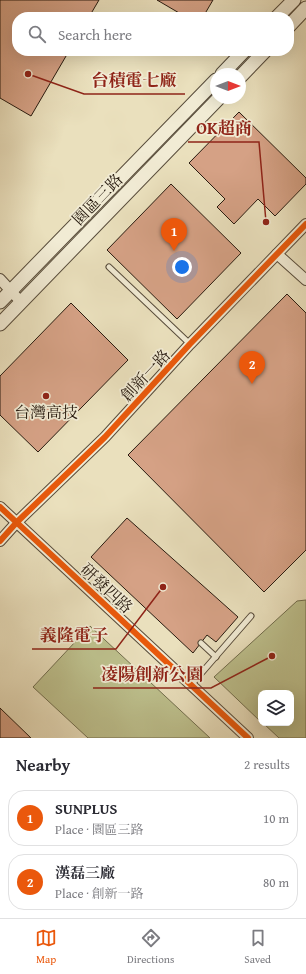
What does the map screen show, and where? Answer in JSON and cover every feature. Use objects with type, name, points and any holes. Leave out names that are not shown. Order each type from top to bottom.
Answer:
[{"type":"street","points":[[282,12],[294,0]]},
{"type":"street","points":[[294,21],[306,8]]},
{"type":"street","points":[[228,68],[239,56]]},
{"type":"street","points":[[246,71],[260,56]]},
{"type":"street","name":"園區三路","points":[[0,302],[210,86]]},
{"type":"street","name":"園區三路","points":[[0,324],[213,104]]},
{"type":"street","name":"創新一路","points":[[0,540],[105,437],[190,344],[306,224]]},
{"type":"street","points":[[277,254],[306,280]]},
{"type":"street","points":[[0,279],[21,302]]},
{"type":"street","name":"研發四路","points":[[0,507],[248,738]]},
{"type":"lane","points":[[109,267],[190,344]]},
{"type":"lane","points":[[191,685],[252,616]]},
{"type":"lane","points":[[201,643],[216,657]]},
{"type":"green space","points":[[306,600],[306,738],[279,738],[266,726],[294,726],[294,690],[258,690],[258,719],[214,677],[297,601]]},
{"type":"green space","points":[[90,626],[210,738],[88,738],[33,687]]},
{"type":"building","points":[[0,0],[99,0],[92,12],[12,12],[12,56],[66,56],[31,116],[0,98]]},
{"type":"building","points":[[157,0],[213,0],[206,12],[177,12]]},
{"type":"building","points":[[239,112],[306,178],[306,184],[275,216],[258,199],[234,224],[217,207],[225,199],[189,163]]},
{"type":"building","points":[[171,184],[241,253],[177,319],[107,250]]},
{"type":"building","points":[[287,294],[306,313],[306,550],[264,592],[128,455]]},
{"type":"building","name":"台灣高技","points":[[71,303],[128,360],[38,452],[0,415],[0,376]]},
{"type":"building","points":[[127,518],[238,617],[216,642],[207,635],[193,653],[91,557]]},
{"type":"building","points":[[0,708],[31,738],[0,738]]},
{"type":"cycle path","points":[[0,541],[17,522],[105,437],[190,344],[306,224]]},
{"type":"cycle path","points":[[0,507],[248,738]]},
{"type":"place","name":"台積電七廠","points":[[28,74]]},
{"type":"place","name":"OK超商","points":[[266,222]]},
{"type":"place","name":"SUNPLUS","points":[[174,251]]},
{"type":"place","name":"漢磊三廠","points":[[252,384]]},
{"type":"place","name":"台灣高技","points":[[46,396]]},
{"type":"place","name":"義隆電子","points":[[163,587]]},
{"type":"place","name":"凌陽創新公園","points":[[272,656]]}]
